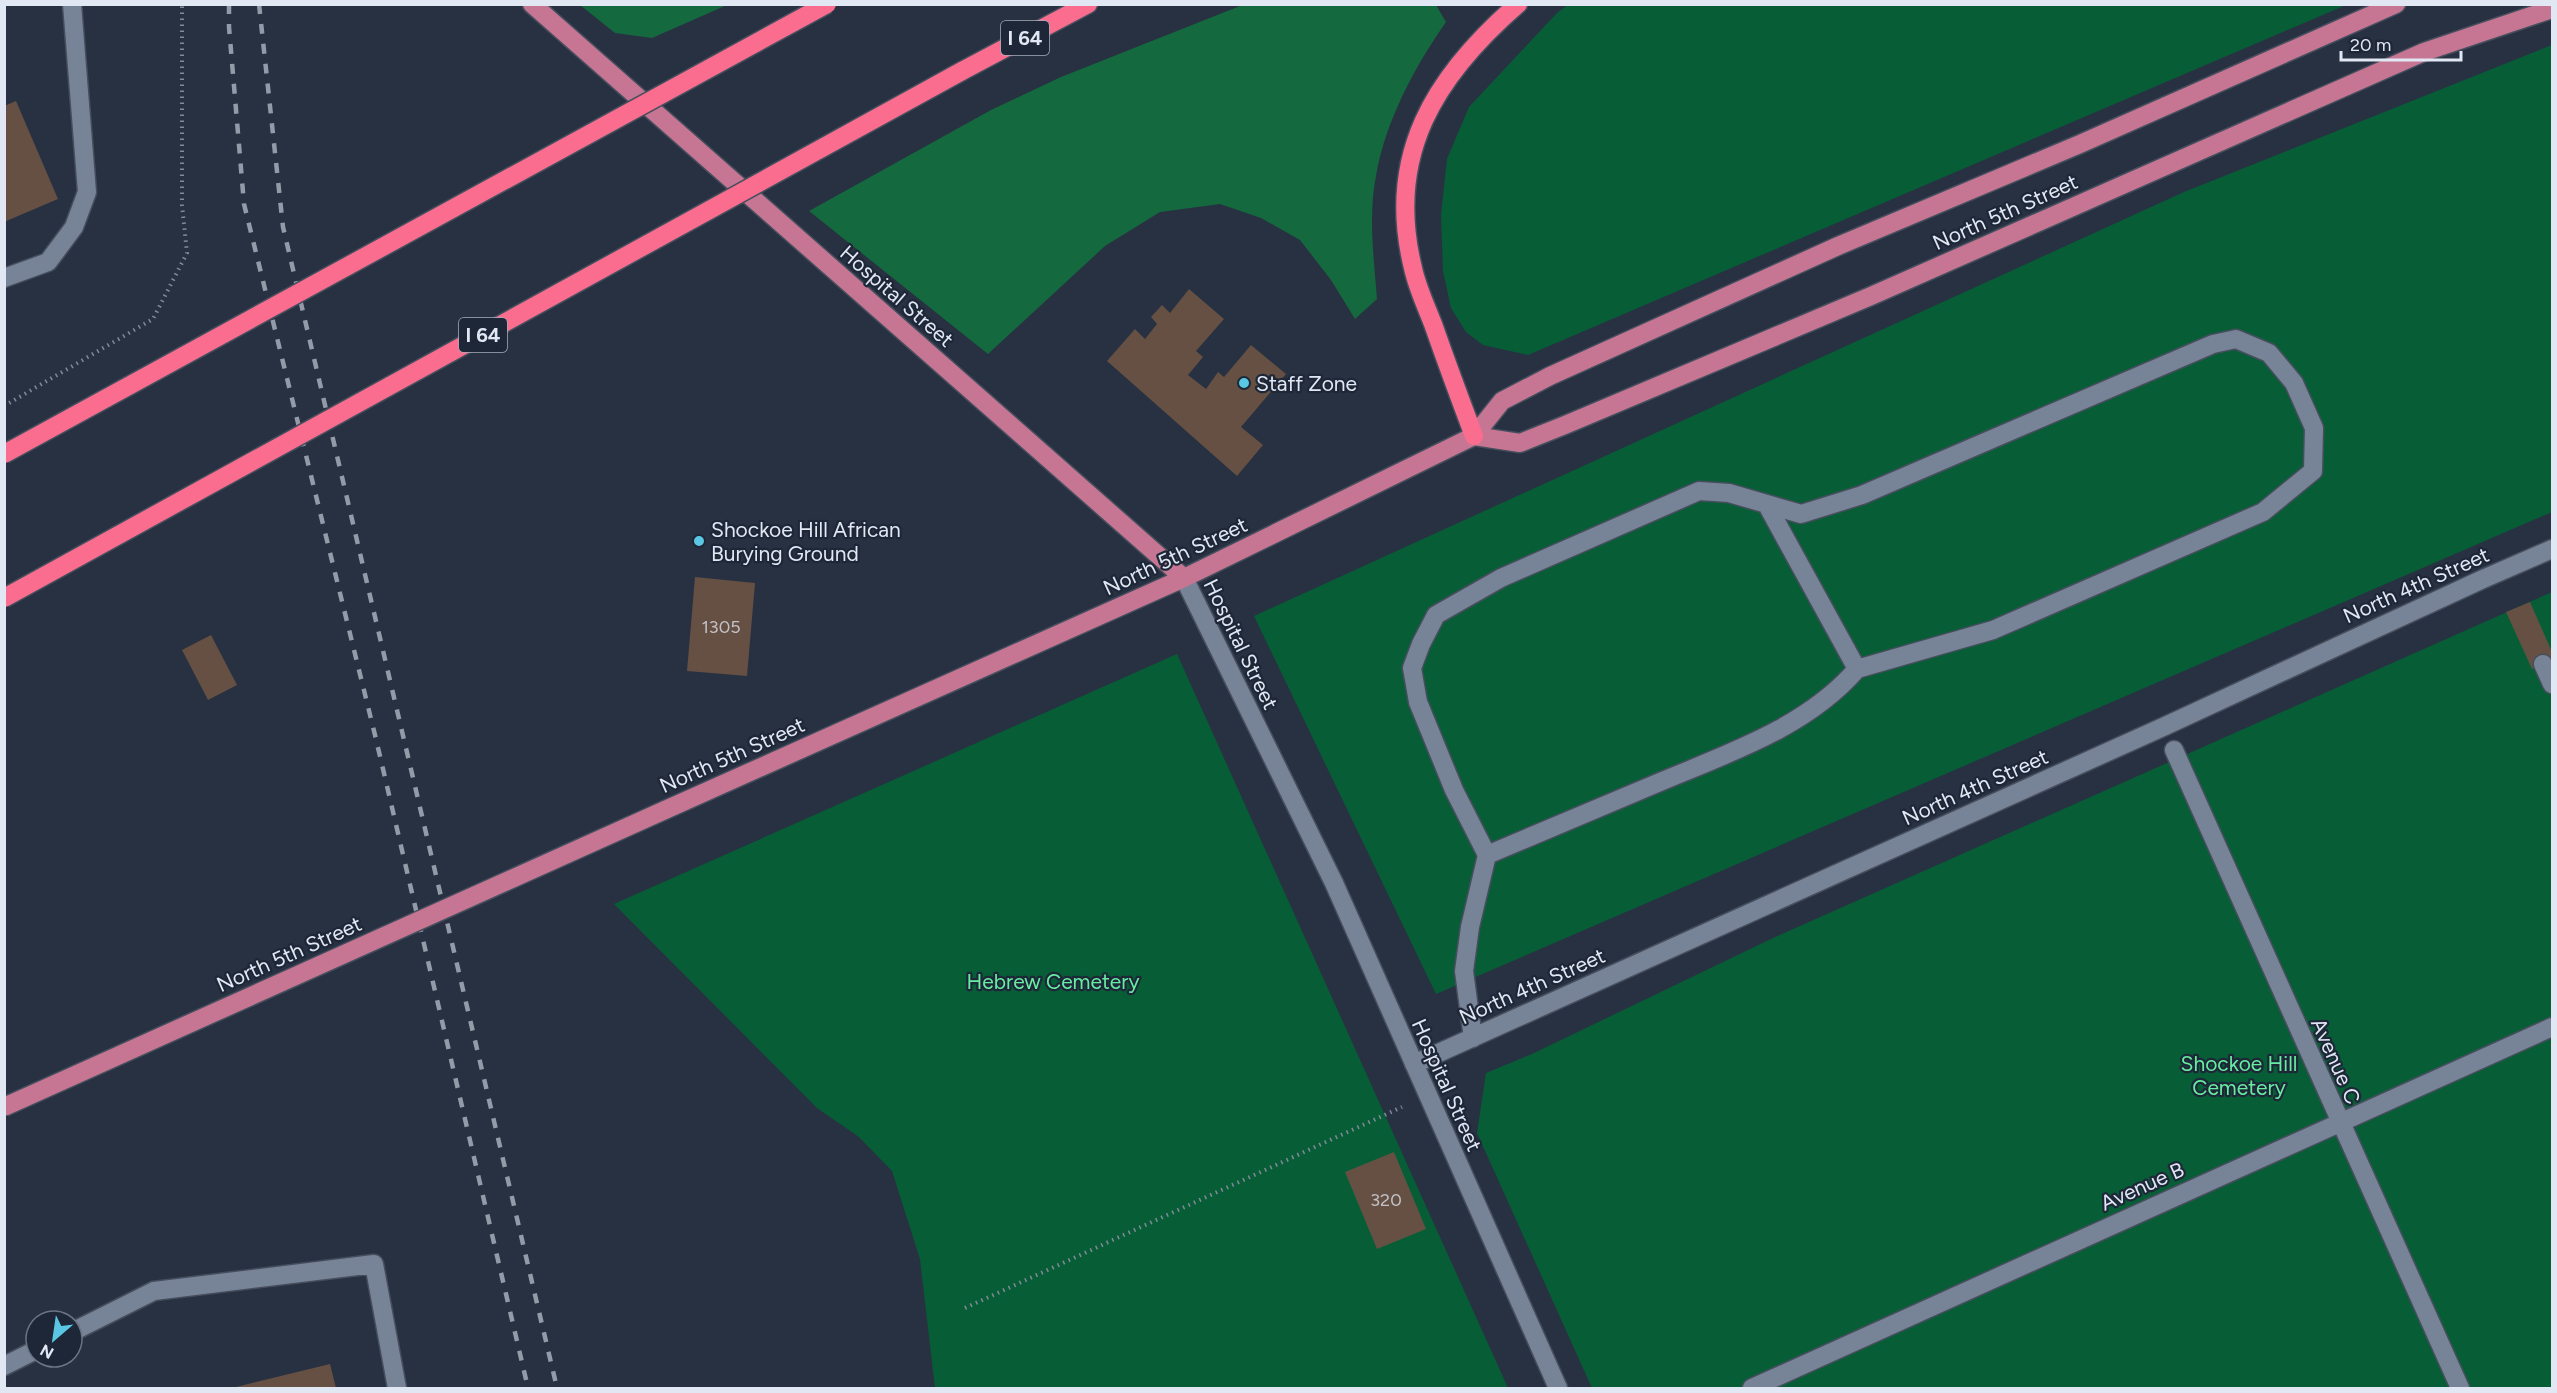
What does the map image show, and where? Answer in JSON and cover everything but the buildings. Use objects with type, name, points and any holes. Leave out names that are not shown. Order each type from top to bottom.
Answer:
[{"type":"highway","points":[[4,454],[827,4]]},
{"type":"highway","name":"I 64","points":[[4,598],[1088,4]]},
{"type":"highway","points":[[1474,436],[1413,269],[1404,207],[1408,177],[1422,123],[1438,93],[1454,69],[1495,24],[1518,4]]},
{"type":"main road","name":"Hospital Street","points":[[532,4],[1184,578]]},
{"type":"main road","name":"North 5th Street","points":[[4,1107],[1184,578],[1474,436],[1502,401],[1550,376],[1838,246],[2080,144],[2396,4]]},
{"type":"main road","name":"North 5th Street","points":[[1474,436],[1520,443],[1871,296],[2424,52],[2553,9]]},
{"type":"street","points":[[4,278],[48,262],[74,227],[87,192],[72,4]]},
{"type":"street","points":[[1473,1038],[1464,971],[1470,927],[1487,855],[1454,790],[1418,702],[1412,668],[1436,615],[1501,578],[1699,491],[1729,493],[1801,514],[1862,495],[2213,344],[2236,339],[2269,353],[2294,383],[2314,428],[2313,471],[2263,512],[1993,630],[1857,669],[1842,686],[1817,707],[1742,747],[1487,855]]},
{"type":"street","points":[[1767,505],[1857,669]]},
{"type":"street","name":"North 4th Street","points":[[1414,1064],[2553,549]]},
{"type":"street","name":"Hospital Street","points":[[1184,578],[1334,883],[1558,1389]]},
{"type":"street","points":[[2543,664],[2553,684]]},
{"type":"street","name":"Avenue C","points":[[2174,750],[2460,1389]]},
{"type":"street","name":"Avenue B","points":[[1752,1389],[2553,1027]]},
{"type":"street","points":[[84,1326],[154,1291],[374,1264],[397,1389]]},
{"type":"street","points":[[4,1366],[24,1356]]},
{"type":"path","points":[[4,406],[153,319],[187,253],[182,205],[182,4]]},
{"type":"path","points":[[965,1308],[1427,1095]]},
{"type":"green space","points":[[1245,4],[1436,5],[1446,22],[1423,57],[1386,135],[1376,176],[1372,206],[1377,299],[1355,319],[1331,280],[1300,240],[1261,218],[1220,204],[1160,212],[1105,246],[988,354],[809,211],[991,110],[1061,77]]},
{"type":"green space","points":[[1569,4],[2346,5],[1528,355],[1483,345],[1466,332],[1451,308],[1443,271],[1441,215],[1447,159],[1469,107],[1557,13]]},
{"type":"green space","points":[[580,5],[727,5],[652,38],[615,33]]},
{"type":"green space","points":[[2552,45],[2552,512],[1436,994],[1254,616],[2184,192]]},
{"type":"green space","name":"Shockoe Hill Cemetery","points":[[2552,592],[2552,1388],[1592,1388],[1477,1133],[1486,1073],[1532,1054],[1773,938]]},
{"type":"green space","name":"Hebrew Cemetery","points":[[1177,654],[1508,1388],[935,1388],[920,1259],[892,1171],[859,1137],[817,1108],[614,904]]},
{"type":"railway","points":[[229,4],[244,204],[375,735],[528,1388]]},
{"type":"railway","points":[[259,4],[283,227],[557,1388]]},
{"type":"place","name":"Staff Zone","points":[[1244,383]]},
{"type":"place","name":"Shockoe Hill African Burying Ground","points":[[699,541]]}]
